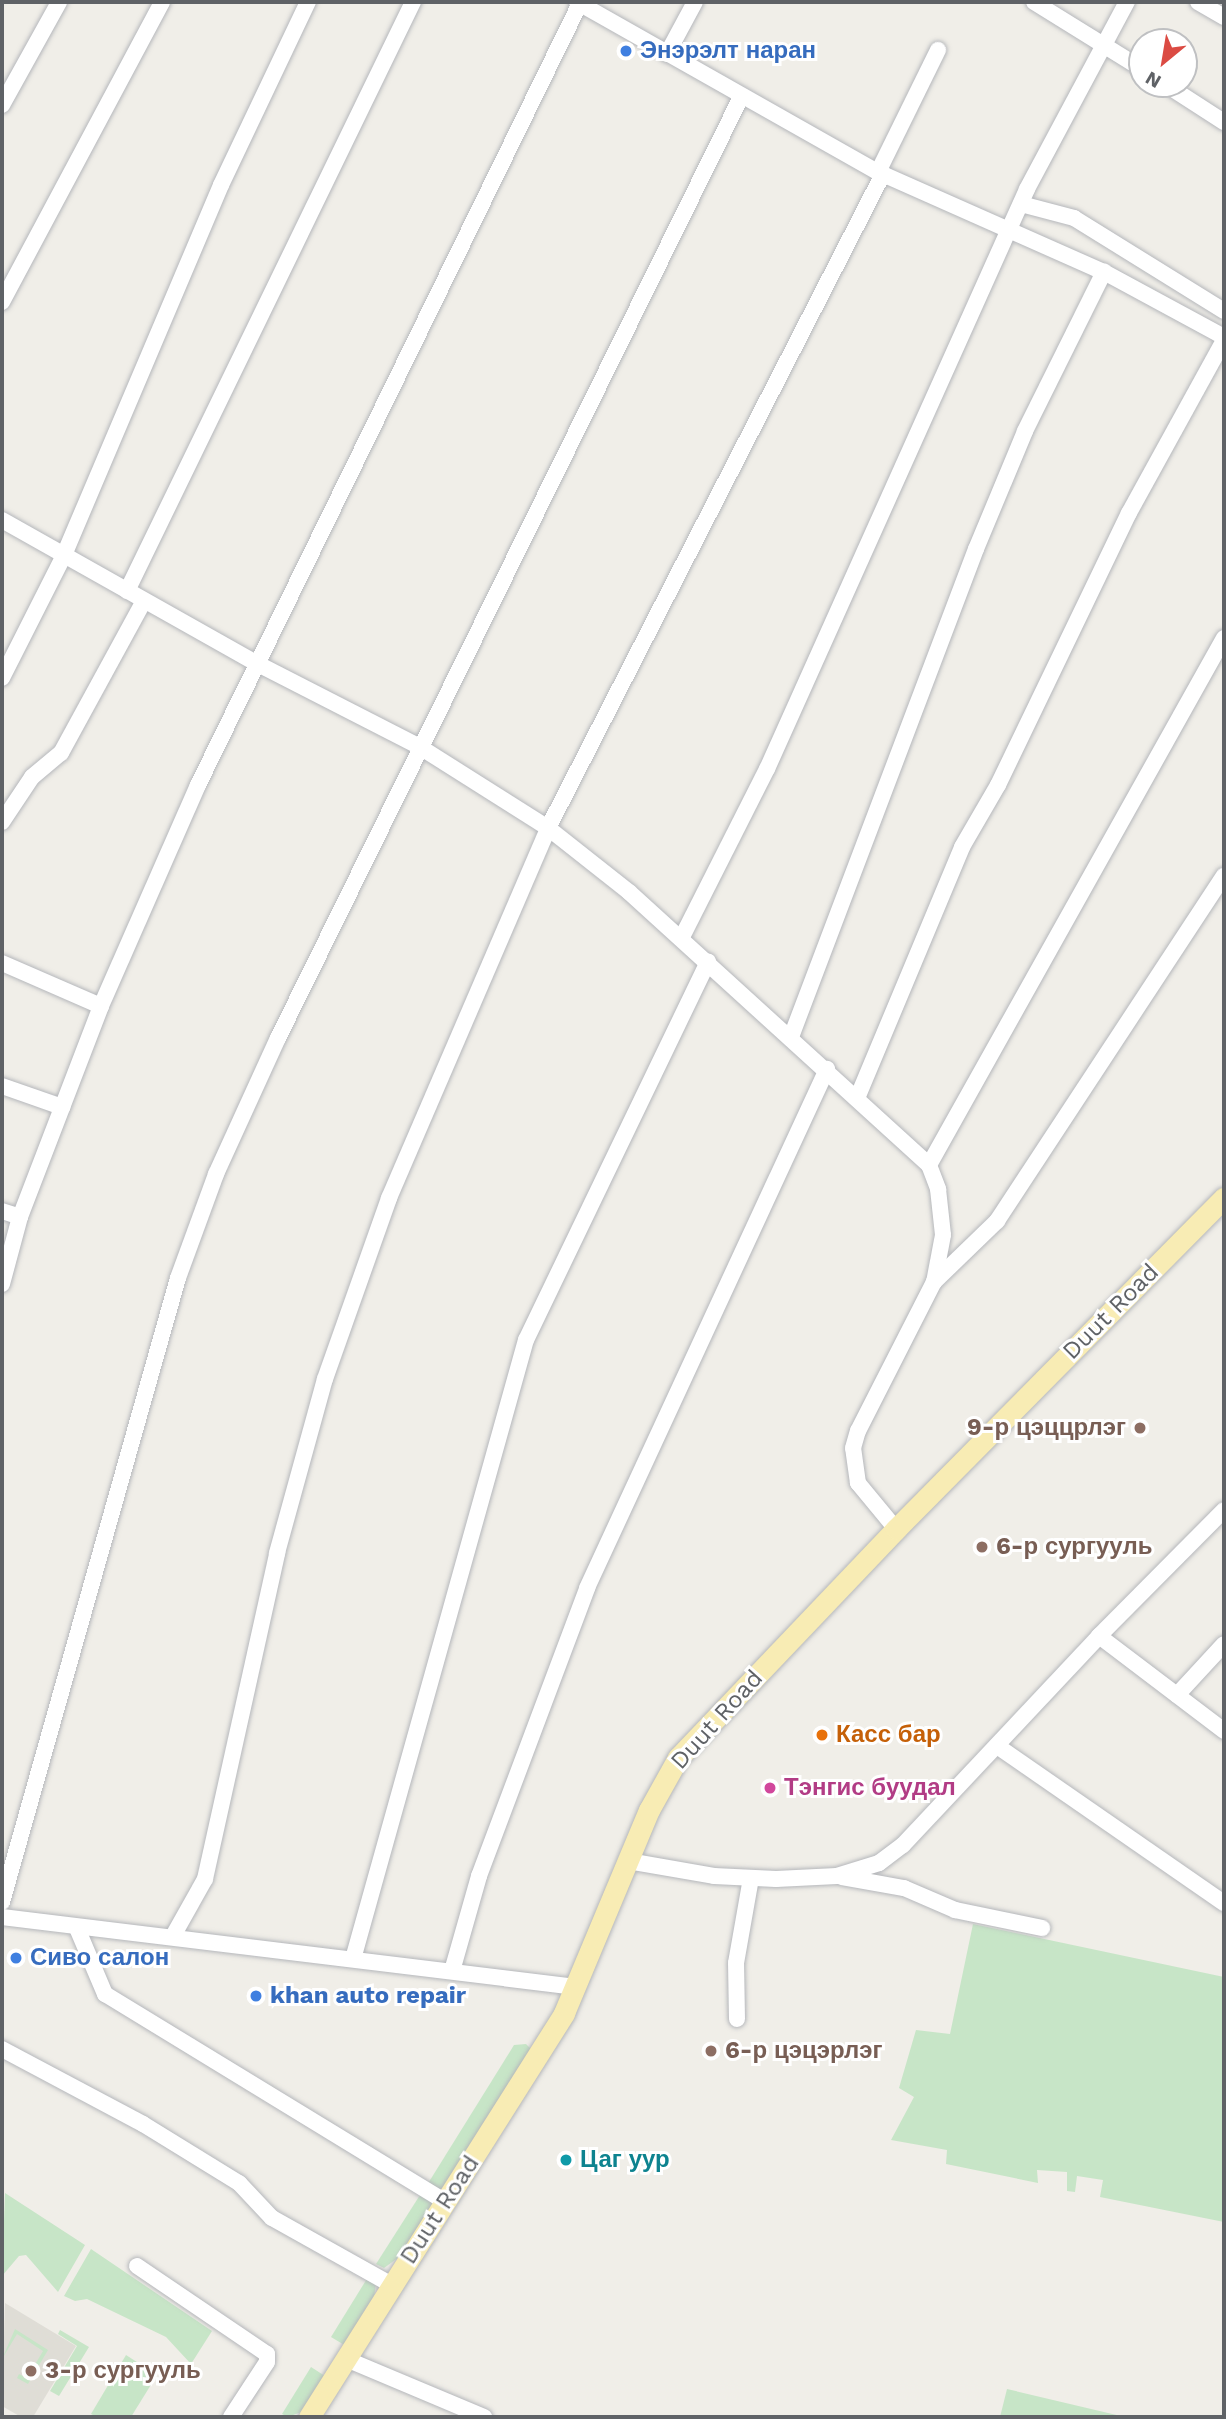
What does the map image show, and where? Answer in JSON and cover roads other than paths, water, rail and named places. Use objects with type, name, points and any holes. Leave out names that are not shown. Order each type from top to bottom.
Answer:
[{"type":"main road","name":"Duut Road","points":[[309,2417],[548,2040],[576,1987],[649,1810],[678,1758],[896,1529],[1224,1198]]},
{"type":"street","points":[[2,105],[59,2]]},
{"type":"street","points":[[2,302],[162,2]]},
{"type":"street","points":[[2,678],[64,555],[220,186],[308,2]]},
{"type":"street","points":[[127,592],[413,2]]},
{"type":"street","points":[[2,1284],[20,1217],[101,1006],[198,785],[578,2],[741,97],[880,173],[1104,272],[1224,338],[1129,513],[998,785],[962,847],[858,1096]]},
{"type":"street","points":[[667,54],[695,2]]},
{"type":"street","points":[[1034,2],[1128,60]]},
{"type":"street","points":[[682,937],[767,769],[1021,204],[1127,2]]},
{"type":"street","points":[[1198,2],[1224,17]]},
{"type":"street","points":[[173,1937],[205,1879],[277,1553],[325,1379],[389,1198],[548,828],[880,173],[938,50]]},
{"type":"street","points":[[2,1898],[195,1229],[258,1081],[741,97]]},
{"type":"street","points":[[1187,98],[1224,122]]},
{"type":"street","points":[[1021,204],[1074,218],[1224,311]]},
{"type":"street","points":[[791,1037],[976,549],[1025,431],[1104,272]]},
{"type":"street","points":[[2,520],[258,664],[421,747],[548,828],[682,937],[858,1096],[929,1165],[938,1189],[943,1235],[934,1282],[858,1431],[853,1448],[858,1483],[896,1529]]},
{"type":"street","points":[[2,822],[32,777],[61,752],[144,601]]},
{"type":"street","points":[[929,1165],[1224,638]]},
{"type":"street","points":[[934,1282],[997,1221],[1224,876]]},
{"type":"street","points":[[352,1959],[526,1340],[708,962]]},
{"type":"street","points":[[2,963],[101,1006]]},
{"type":"street","points":[[452,1971],[479,1876],[587,1588],[827,1069]]},
{"type":"street","points":[[2,1086],[62,1107]]},
{"type":"street","points":[[2,1211],[20,1217]]},
{"type":"street","points":[[837,1876],[879,1864],[903,1845],[1099,1636],[1224,1510]]},
{"type":"street","points":[[1099,1636],[1224,1731]]},
{"type":"street","points":[[1177,1695],[1224,1644]]},
{"type":"street","points":[[997,1745],[1224,1903]]},
{"type":"street","points":[[628,1861],[751,1878],[837,1876],[904,1888],[955,1910],[1042,1928]]},
{"type":"street","points":[[737,2019],[736,1962],[751,1878]]},
{"type":"street","points":[[2,1917],[576,1987]]},
{"type":"street","points":[[77,1928],[104,1994],[446,2202]]},
{"type":"street","points":[[2,2049],[153,2131],[239,2183],[272,2218],[393,2285]]},
{"type":"street","points":[[137,2266],[267,2354],[267,2362],[231,2417]]},
{"type":"street","points":[[346,2359],[484,2417]]},
{"type":"place","name":"Энэрэлт наран","points":[[626,51]]},
{"type":"place","name":"9-р цэццрлэг","points":[[1140,1428]]},
{"type":"place","name":"6-р сургууль","points":[[982,1547]]},
{"type":"place","name":"Касс бар","points":[[822,1735]]},
{"type":"place","name":"Тэнгис буудал","points":[[770,1788]]},
{"type":"place","name":"Сиво салон","points":[[16,1958]]},
{"type":"place","name":"khan auto repair","points":[[256,1996]]},
{"type":"place","name":"6-р цэцэрлэг","points":[[711,2051]]},
{"type":"place","name":"Цаг уур","points":[[566,2160]]},
{"type":"place","name":"3-р сургууль","points":[[31,2371]]}]
